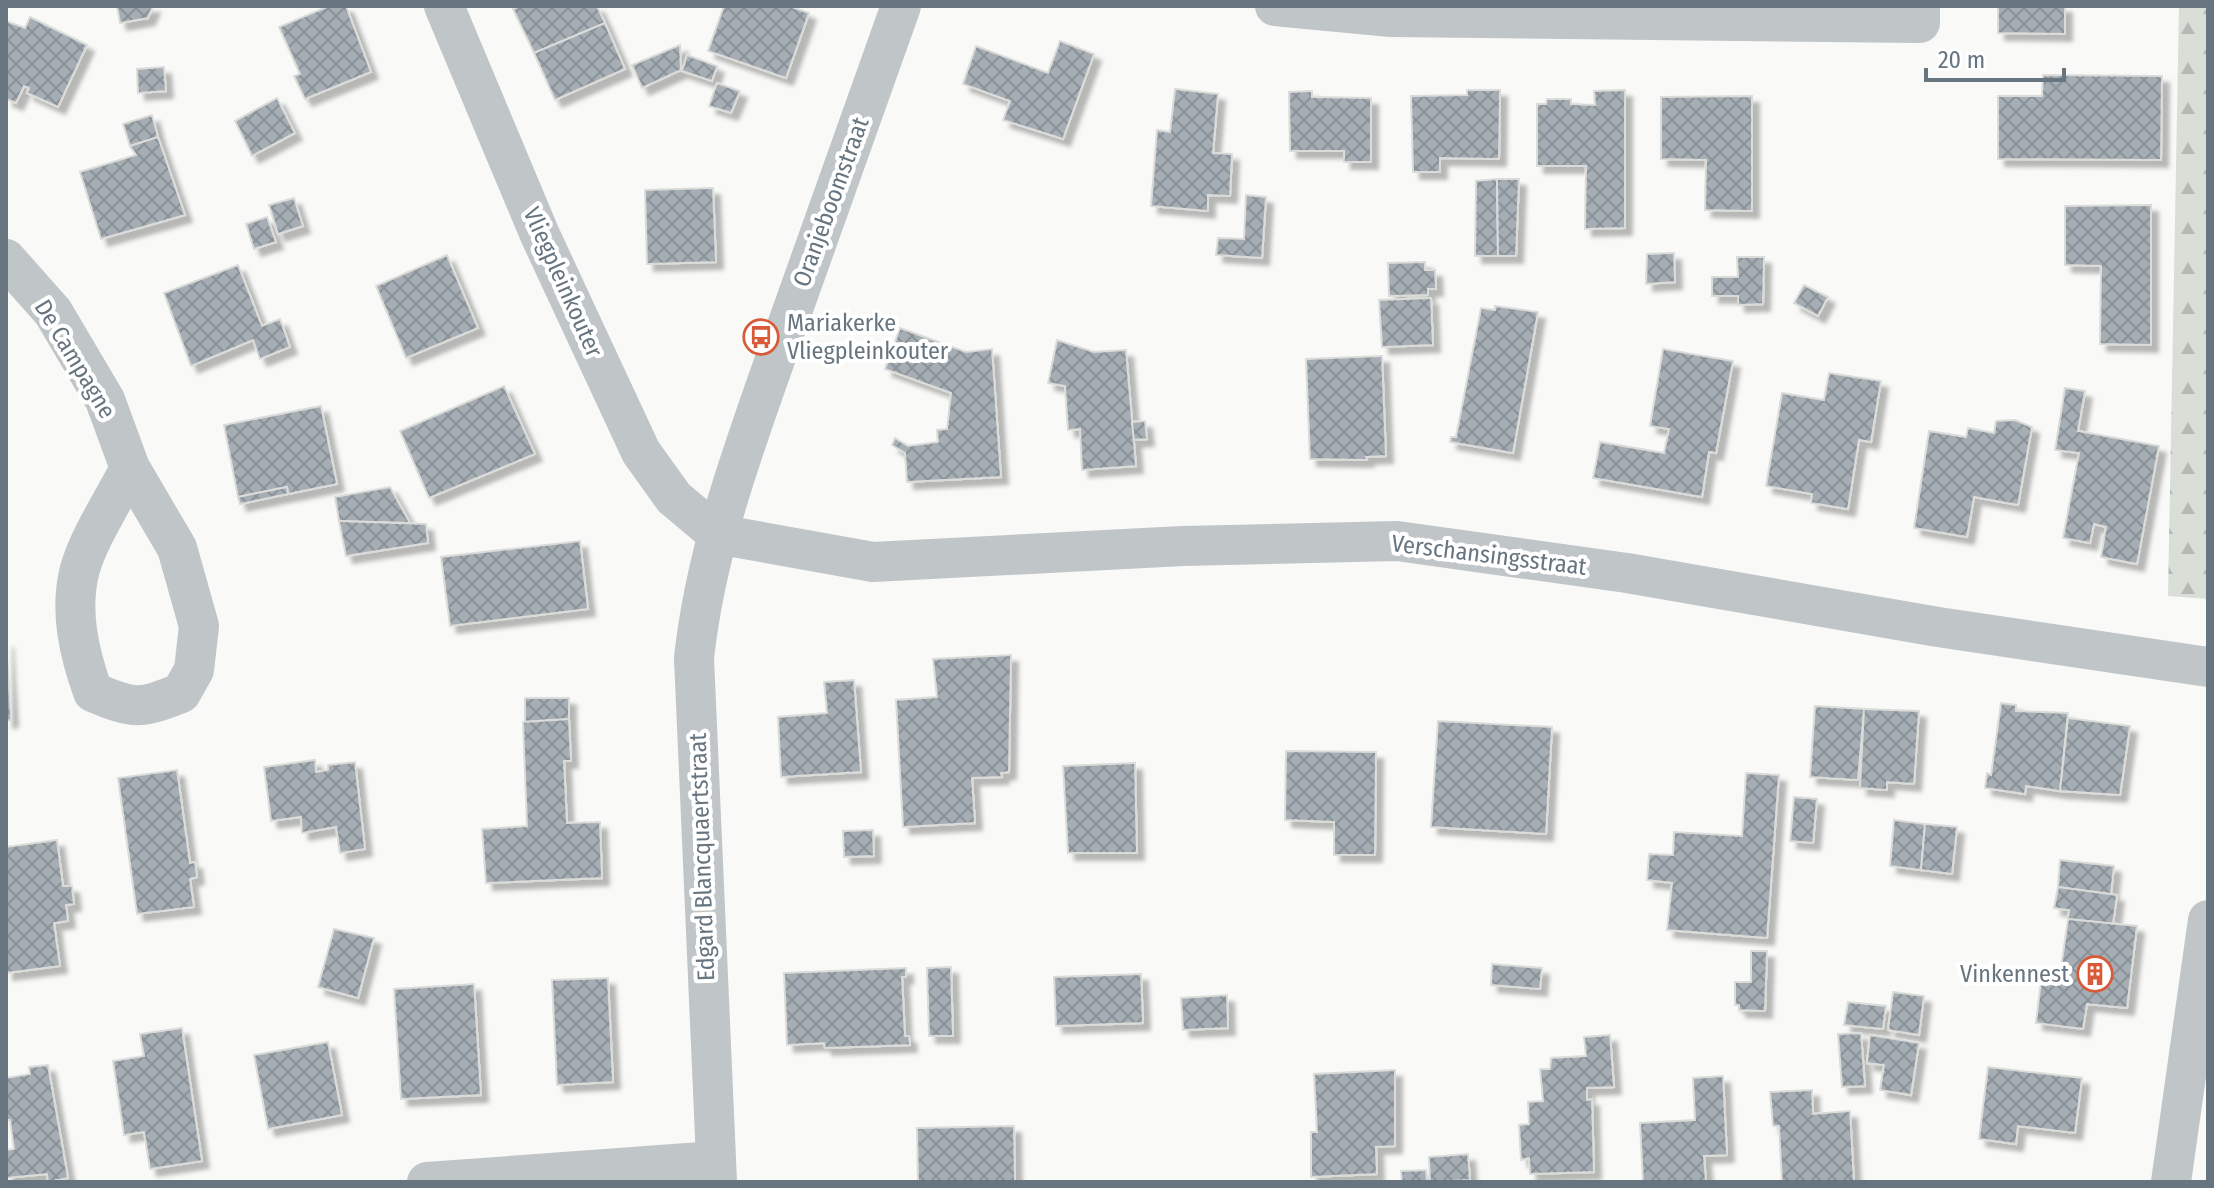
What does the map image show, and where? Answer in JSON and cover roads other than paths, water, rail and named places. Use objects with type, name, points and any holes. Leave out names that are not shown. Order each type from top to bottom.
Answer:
[{"type":"street","name":"Vliegpleinkouter","points":[[444,6],[540,235],[641,452],[674,498],[717,534]]},
{"type":"street","name":"Oranjeboomstraat","points":[[717,534],[901,6]]},
{"type":"street","points":[[1275,6],[1391,17],[1920,23],[1920,6]]},
{"type":"street","name":"De Campagne","points":[[6,259],[53,312],[105,400],[130,468],[177,548],[199,626],[194,670],[181,693],[142,708],[118,703],[93,692],[80,656],[75,616],[80,569],[130,468]]},
{"type":"street","name":"Verschansingsstraat","points":[[717,534],[873,562],[1183,546],[1397,541],[1627,573],[1938,627],[2208,667]]},
{"type":"street","name":"Edgard Blancquaertstraat","points":[[716,1171],[694,658],[700,601],[717,534]]},
{"type":"street","points":[[2171,1182],[2208,920]]},
{"type":"street","points":[[427,1182],[716,1171]]},
{"type":"place","name":"Mariakerke Vliegpleinkouter","points":[[761,337]]},
{"type":"place","name":"Vinkennest","points":[[2095,974]]}]
